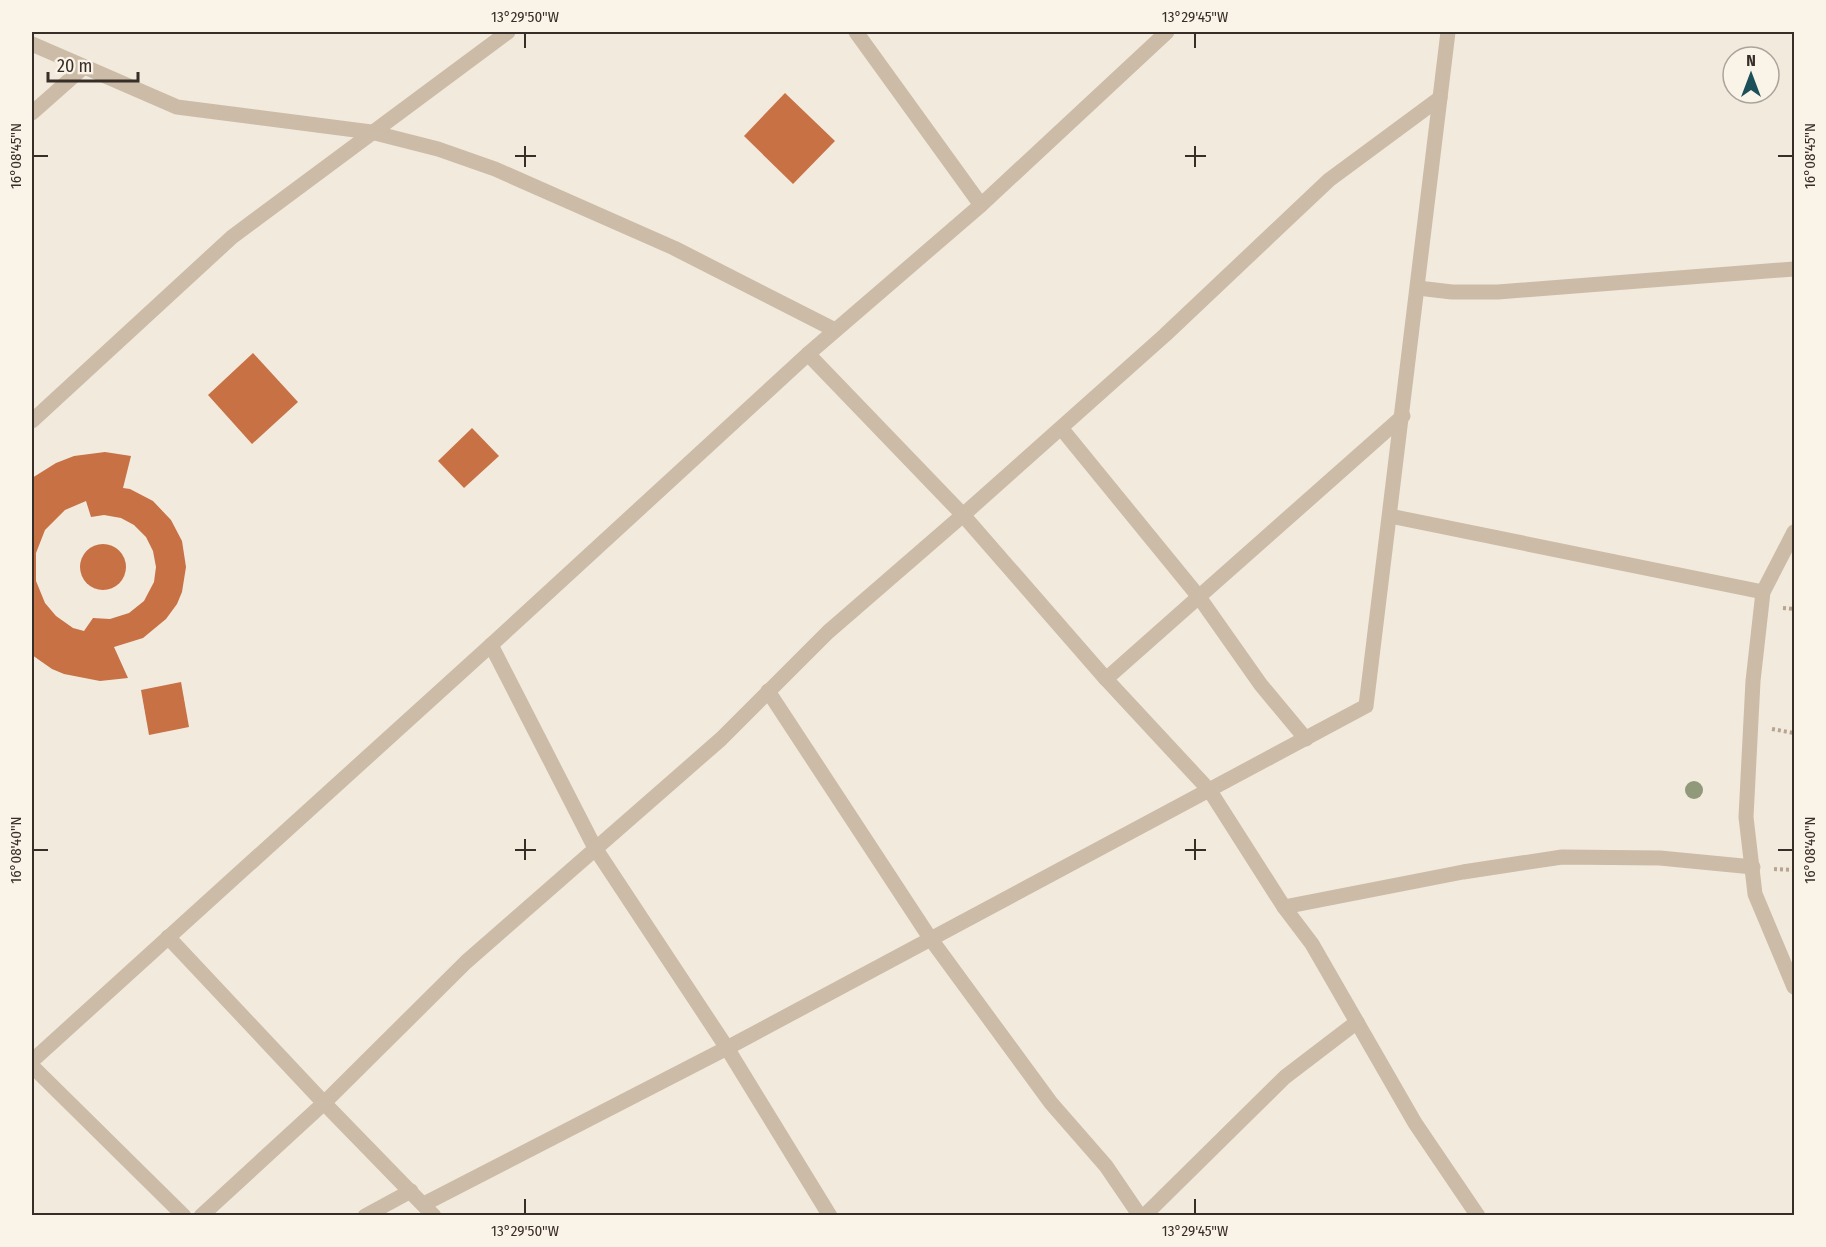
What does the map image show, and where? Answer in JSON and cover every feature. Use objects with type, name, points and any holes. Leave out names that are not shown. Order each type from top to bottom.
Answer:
[{"type":"street","points":[[32,421],[232,237],[508,32]]},
{"type":"street","points":[[856,32],[981,205]]},
{"type":"street","points":[[32,1061],[808,354],[981,205],[1167,32]]},
{"type":"street","points":[[168,937],[324,1103],[429,1210],[930,938],[1366,706],[1448,32]]},
{"type":"street","points":[[32,44],[177,107],[371,132],[438,149],[495,169],[674,248],[835,330]]},
{"type":"street","points":[[32,112],[84,67]]},
{"type":"street","points":[[201,1215],[324,1103],[466,962],[721,739],[828,632],[1165,335],[1329,180],[1440,98]]},
{"type":"street","points":[[1418,288],[1452,292],[1498,292],[1794,269]]},
{"type":"street","points":[[808,354],[963,515],[1106,679],[1210,791],[1284,907],[1312,944],[1415,1123],[1478,1215]]},
{"type":"street","points":[[1106,679],[1403,416]]},
{"type":"street","points":[[1061,428],[1198,597],[1261,685],[1306,739]]},
{"type":"street","points":[[1390,516],[1763,592]]},
{"type":"street","points":[[1794,532],[1763,592],[1753,681],[1746,817],[1755,894],[1794,987]]},
{"type":"street","points":[[491,645],[595,848],[728,1048],[830,1215]]},
{"type":"street","points":[[768,691],[930,938],[1051,1103],[1106,1166],[1142,1215],[1285,1077],[1357,1022]]},
{"type":"street","points":[[1284,907],[1462,872],[1562,857],[1660,858],[1753,867]]},
{"type":"street","points":[[32,1066],[184,1215]]},
{"type":"street","points":[[365,1215],[411,1191]]},
{"type":"building","points":[[785,93],[835,141],[793,184],[744,136]]},
{"type":"building","points":[[253,353],[298,402],[252,444],[208,395]]},
{"type":"building","points":[[472,428],[499,456],[464,488],[438,461]]},
{"type":"building","points":[[105,452],[131,456],[123,488],[130,489],[153,501],[171,520],[182,541],[186,567],[182,592],[177,604],[166,619],[143,638],[114,647],[128,678],[100,681],[64,674],[52,669],[32,655],[32,478],[56,463],[74,456]],"holes":[[[86,501],[91,517],[104,515],[121,518],[134,525],[146,537],[153,551],[156,567],[154,582],[144,601],[129,613],[110,619],[93,618],[84,631],[73,628],[56,616],[45,603],[36,581],[36,553],[45,530],[65,510]]]},
{"type":"building","points":[[108,544],[120,550],[125,558],[125,576],[120,584],[112,589],[98,590],[90,587],[83,580],[80,562],[83,554],[90,547]]},
{"type":"building","points":[[181,682],[189,727],[149,735],[141,690]]}]
